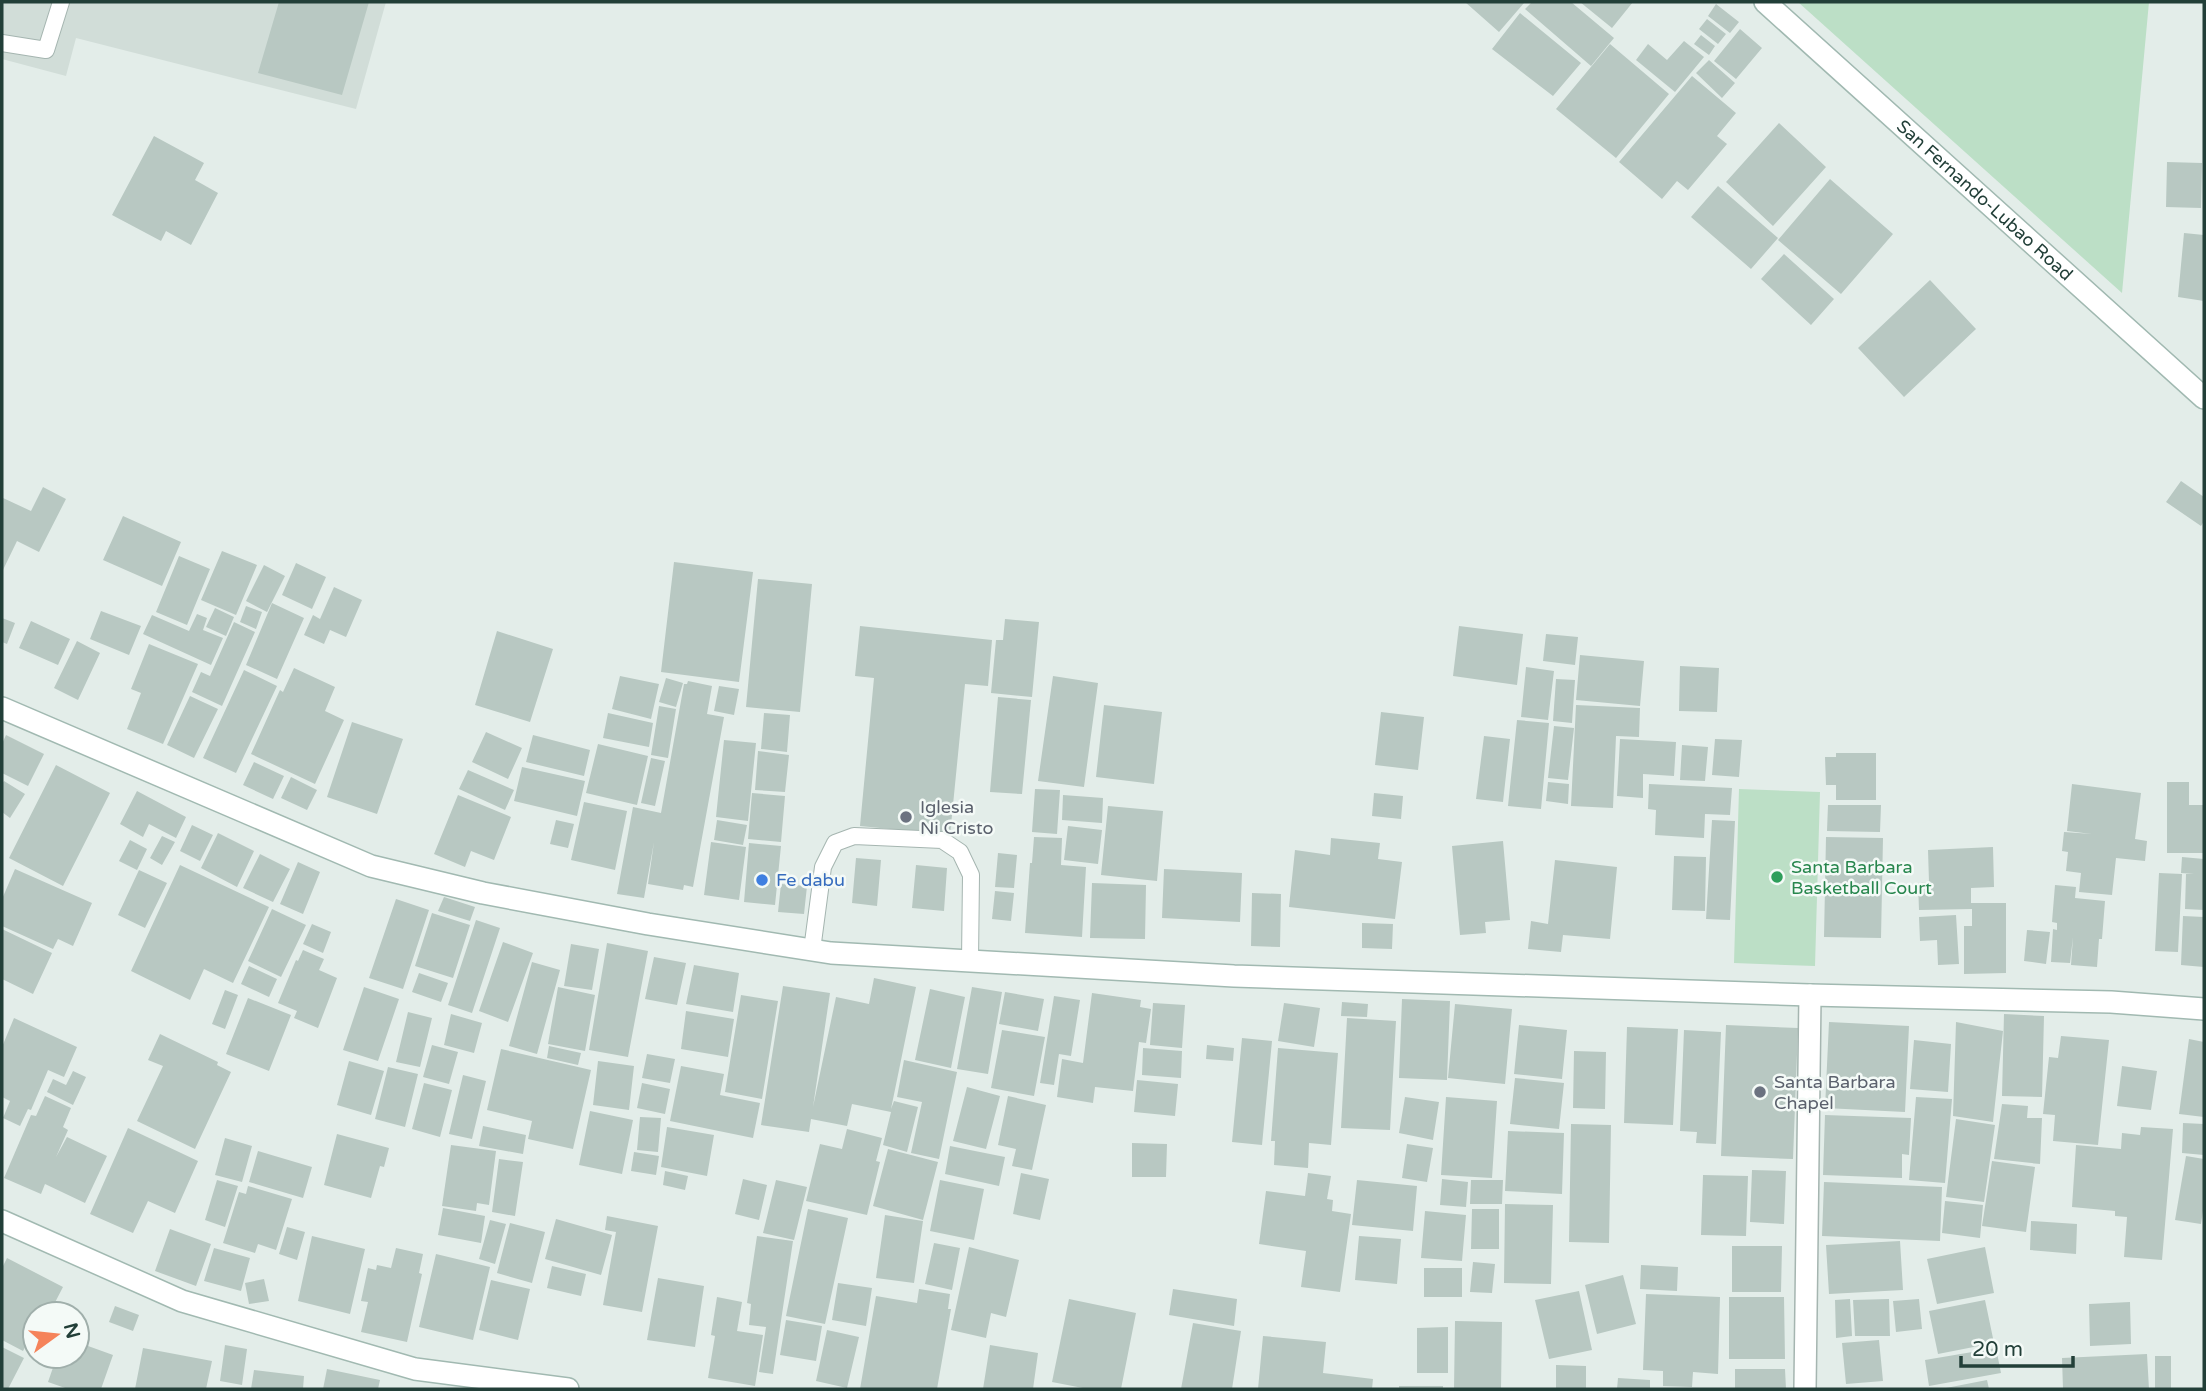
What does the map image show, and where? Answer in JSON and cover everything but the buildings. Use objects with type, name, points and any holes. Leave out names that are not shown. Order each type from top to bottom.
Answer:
[{"type":"street","name":"San Fernando-Lubao Road","points":[[1765,2],[2204,398]]},
{"type":"street","points":[[2,708],[371,866],[483,893],[648,924],[812,950],[1234,976],[2111,1002],[2204,1009]]},
{"type":"street","points":[[1805,1389],[1810,995]]},
{"type":"street","points":[[2,1221],[195,1305],[415,1369],[568,1389]]},
{"type":"lane","points":[[2,43],[46,50],[61,2]]},
{"type":"lane","points":[[812,950],[822,867],[835,843],[855,836],[943,840],[960,852],[971,875],[970,961]]},
{"type":"shaded area","points":[[2,2],[386,2],[356,109],[76,38],[66,76],[2,59]]},
{"type":"green space","points":[[1798,2],[2149,2],[2122,293]]},
{"type":"green space","name":"Santa Barbara Basketball Court","points":[[1739,789],[1820,792],[1815,966],[1734,963]]},
{"type":"place","name":"Iglesia Ni Cristo","points":[[906,817]]},
{"type":"place","name":"Santa Barbara Basketball Court","points":[[1777,877]]},
{"type":"place","name":"Fe dabu","points":[[762,880]]},
{"type":"place","name":"Santa Barbara Chapel","points":[[1760,1092]]}]
